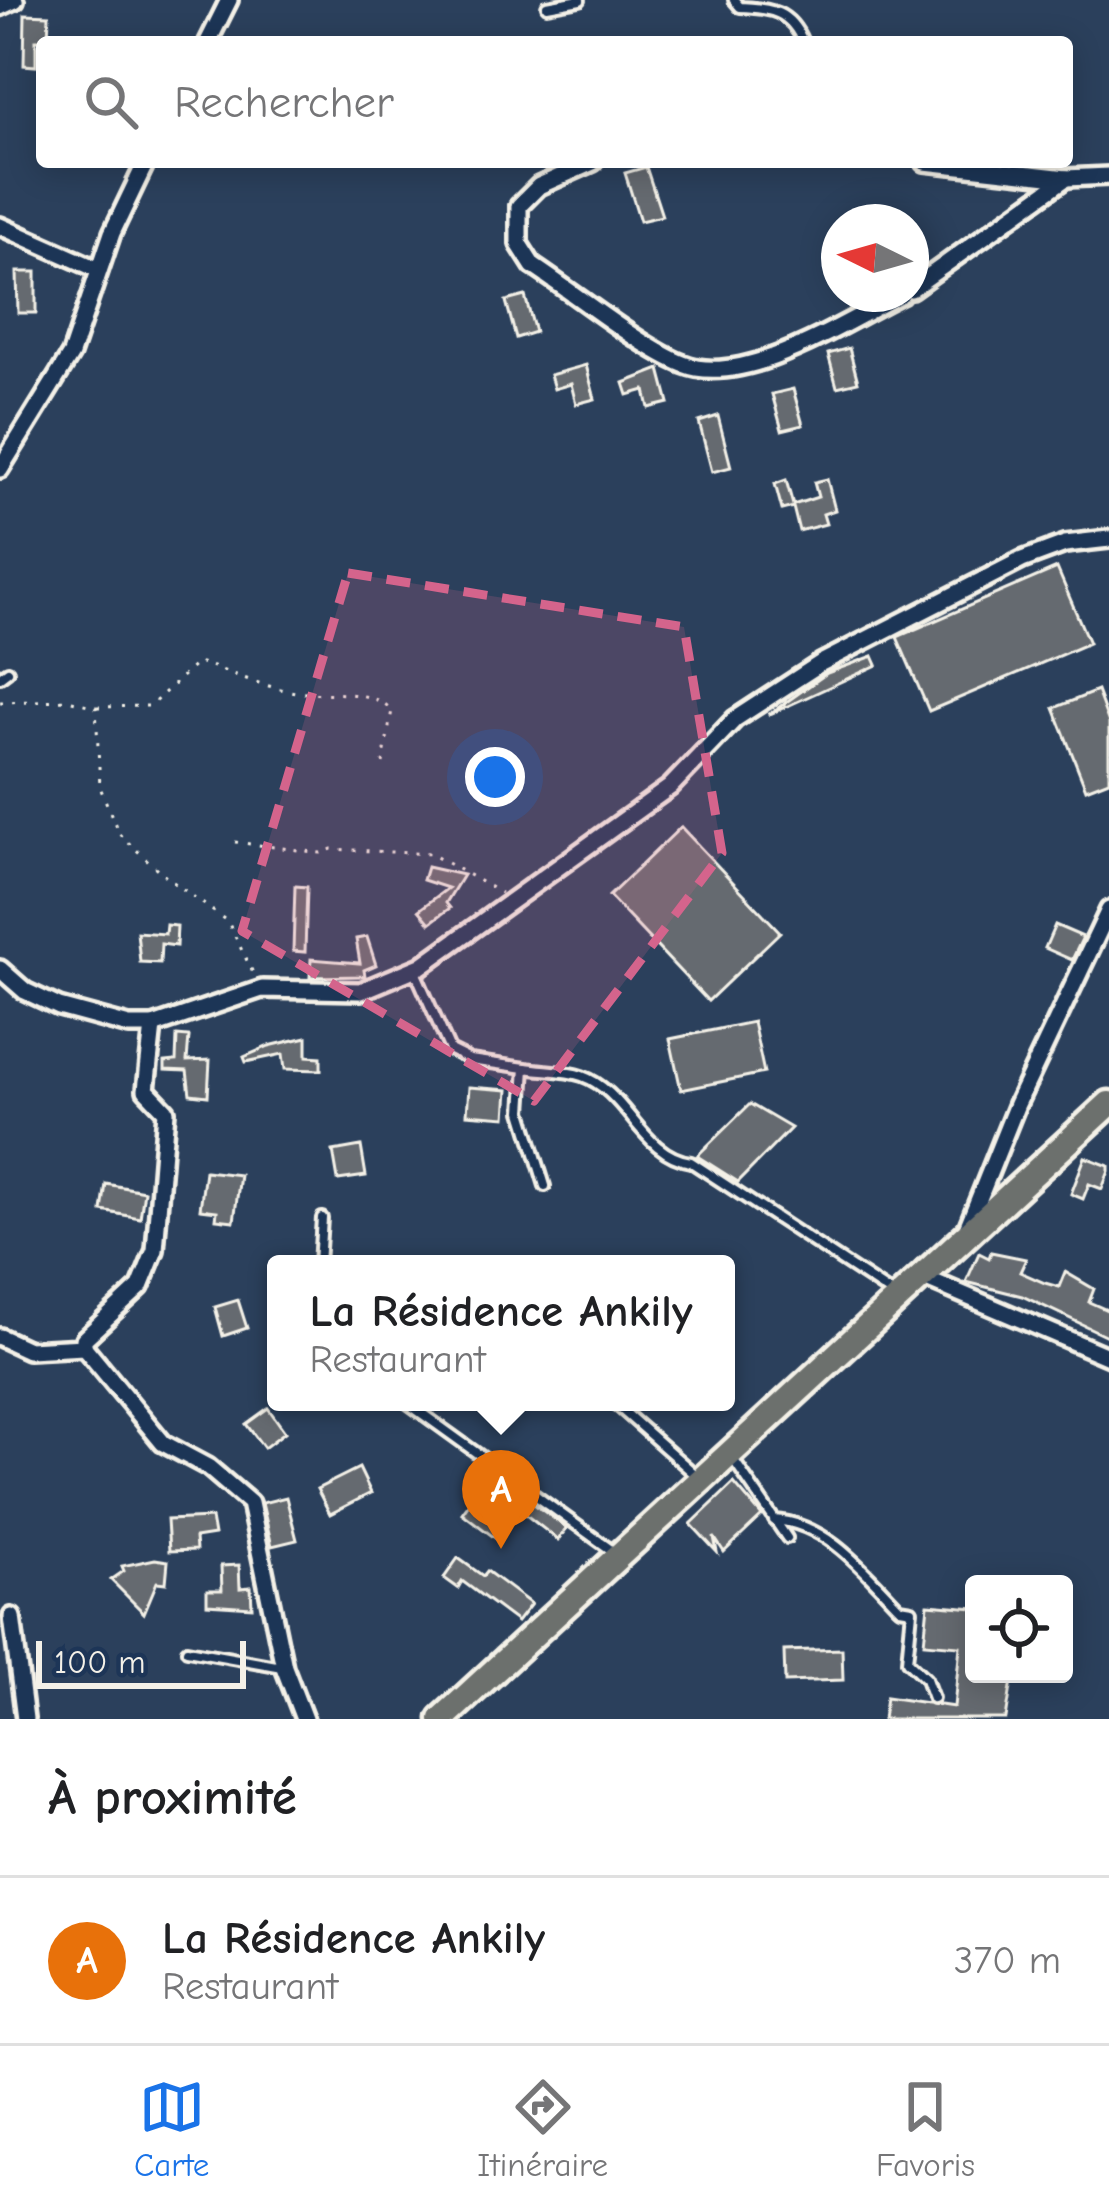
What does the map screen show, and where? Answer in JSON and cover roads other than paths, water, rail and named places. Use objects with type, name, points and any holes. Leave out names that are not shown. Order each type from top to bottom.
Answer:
[{"type":"main road","points":[[442,1719],[1109,1104]]},
{"type":"street","points":[[0,8],[15,0]]},
{"type":"street","points":[[211,36],[229,0]]},
{"type":"street","points":[[0,469],[71,354],[98,270],[143,168]]},
{"type":"street","points":[[580,168],[539,186],[519,206],[519,244],[533,266],[682,364],[733,369],[778,355],[865,312]]},
{"type":"street","points":[[978,168],[1066,178],[1109,176]]},
{"type":"street","points":[[929,276],[1066,178]]},
{"type":"street","points":[[0,226],[98,270]]},
{"type":"street","points":[[0,969],[25,991],[58,1007],[129,1026],[153,1026],[262,989],[361,991],[414,968],[513,900],[670,787],[735,718],[821,664],[1022,560],[1065,544],[1109,539]]},
{"type":"street","points":[[964,1236],[1017,1104],[1109,910]]},
{"type":"street","points":[[153,1026],[146,1090],[166,1111],[155,1250],[140,1287],[84,1340],[84,1347],[164,1442],[208,1467],[250,1503],[284,1667],[304,1719]]},
{"type":"street","points":[[922,1276],[1109,1357]]},
{"type":"street","points":[[0,1337],[28,1350],[84,1347]]},
{"type":"street","points":[[11,1617],[25,1719]]},
{"type":"lane","points":[[547,6],[580,0]]},
{"type":"lane","points":[[734,0],[740,8],[781,11],[796,24],[801,36]]},
{"type":"lane","points":[[414,968],[450,1051],[470,1060],[581,1076],[598,1085],[669,1159],[691,1162],[897,1297]]},
{"type":"lane","points":[[526,1069],[522,1111],[545,1186]]},
{"type":"lane","points":[[320,1255],[322,1218]]},
{"type":"lane","points":[[419,1411],[620,1556]]},
{"type":"lane","points":[[623,1411],[702,1481]]},
{"type":"lane","points":[[730,1455],[787,1538]]},
{"type":"lane","points":[[773,1520],[799,1521],[845,1553],[900,1608],[912,1610],[908,1661],[926,1679],[933,1697]]},
{"type":"lane","points":[[187,1651],[284,1667]]},
{"type":"place","name":"La Résidence Ankily","points":[[501,1549]]}]
